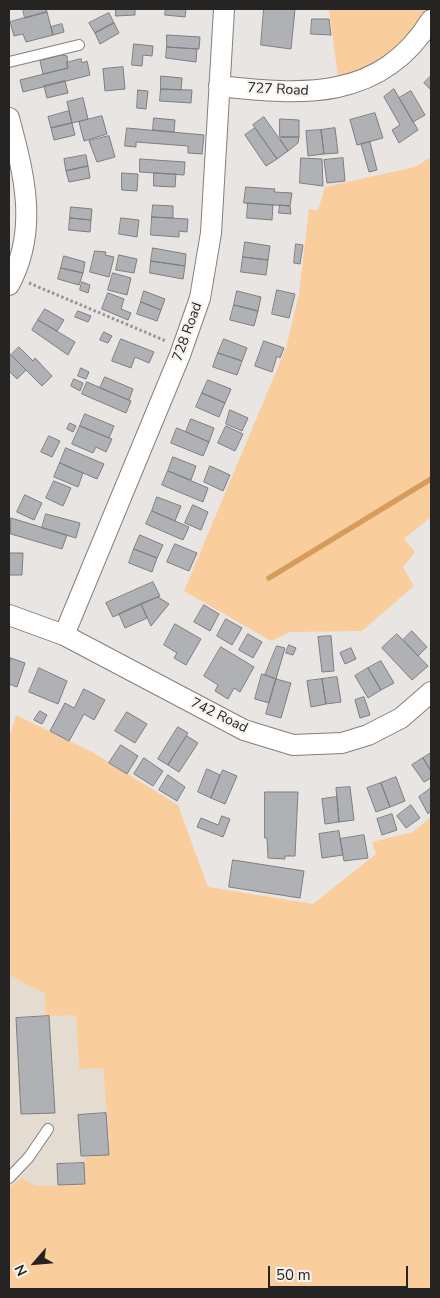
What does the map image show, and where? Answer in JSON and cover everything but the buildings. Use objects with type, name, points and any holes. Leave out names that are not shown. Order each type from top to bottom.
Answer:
[{"type":"street","name":"728 Road","points":[[64,635],[183,348],[200,298],[206,270],[210,234],[224,9]]},
{"type":"street","name":"727 Road","points":[[219,86],[282,93],[312,92],[341,87],[375,74],[394,61],[426,29],[431,20]]},
{"type":"street","points":[[9,118],[27,192],[27,218],[11,281]]},
{"type":"street","name":"742 Road","points":[[9,615],[64,635],[244,730],[276,742],[293,745],[342,742],[368,735],[401,718],[431,692]]},
{"type":"lane","points":[[9,62],[79,45]]},
{"type":"lane","points":[[9,1178],[30,1157],[48,1129]]},
{"type":"path","points":[[11,281],[183,348]]},
{"type":"shaded area","points":[[329,9],[426,9],[409,34],[389,52],[378,60],[338,78]]},
{"type":"shaded area","points":[[431,157],[431,517],[404,539],[415,552],[403,567],[414,586],[362,631],[290,632],[271,641],[184,591],[286,348],[299,294],[309,209],[318,210],[325,187],[415,167]]},
{"type":"shaded area","points":[[16,715],[94,753],[178,805],[208,887],[313,904],[376,854],[372,842],[413,832],[431,817],[431,1289],[9,1289],[9,1188],[22,1178],[36,1186],[86,1185],[85,1157],[110,1155],[103,1068],[79,1069],[76,1015],[46,1016],[45,994],[9,975],[11,802],[9,739]]},
{"type":"shaded area","points":[[9,975],[45,994],[76,1015],[79,1069],[103,1068],[110,1155],[86,1185],[36,1186],[22,1178],[9,1188]]},
{"type":"waterway","points":[[269,578],[431,479]]}]
